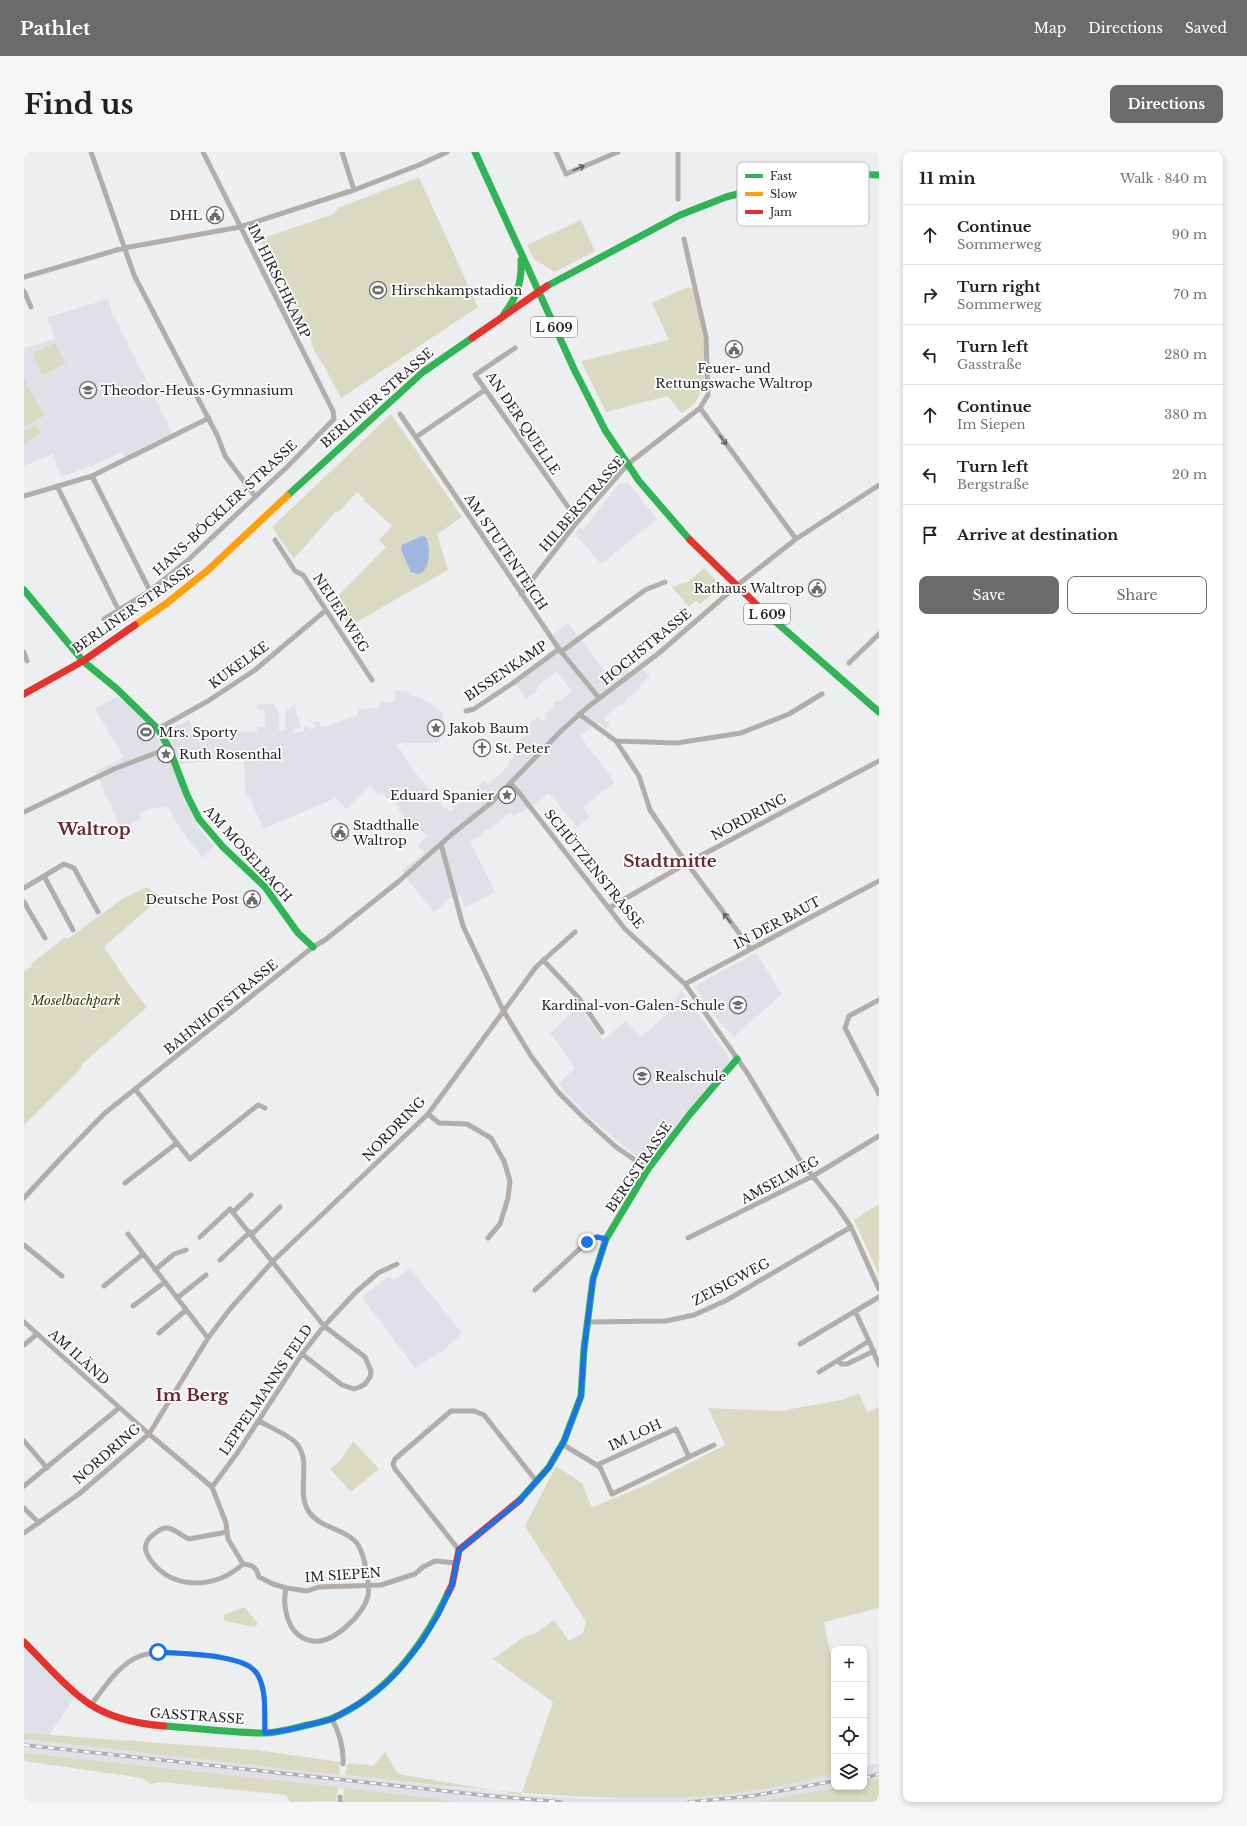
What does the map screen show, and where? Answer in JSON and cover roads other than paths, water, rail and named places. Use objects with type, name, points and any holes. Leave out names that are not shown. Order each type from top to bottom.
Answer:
[{"type":"main road","name":"L 609","points":[[475,152],[589,401],[612,442],[681,531],[699,551],[736,587],[879,712]]},
{"type":"main road","name":"BERLINER STRASSE","points":[[869,175],[879,175]]},
{"type":"main road","name":"BERLINER STRASSE","points":[[24,694],[83,661],[167,603],[208,570],[333,452],[423,372],[504,314],[538,291],[667,221],[690,210],[737,194]]},
{"type":"main road","points":[[504,314],[515,300],[520,289],[522,274],[521,255]]},
{"type":"main road","name":"AM MOSELBACH","points":[[24,590],[83,661],[117,689],[158,729],[170,748],[187,794],[199,819],[223,847],[265,887],[298,933],[313,947]]},
{"type":"main road","name":"BERGSTRASSE","points":[[606,1239],[648,1170],[690,1114],[738,1059]]},
{"type":"main road","points":[[457,1563],[459,1550],[518,1502],[549,1467],[562,1444],[581,1396],[586,1322],[593,1279],[606,1239]]},
{"type":"main road","name":"GASSTRASSE","points":[[24,1642],[63,1681],[91,1705],[121,1719],[143,1724],[265,1733],[288,1730],[332,1719],[362,1702],[385,1684],[401,1668],[422,1641],[441,1610],[452,1585],[457,1563]]},
{"type":"street","points":[[91,152],[134,274],[218,437],[224,456],[255,496]]},
{"type":"street","name":"IM HIRSCHKAMP","points":[[203,152],[333,411],[334,419]]},
{"type":"street","points":[[342,152],[354,190]]},
{"type":"street","points":[[24,277],[124,248],[240,227],[354,190],[419,165],[447,152]]},
{"type":"street","points":[[556,152],[566,174],[618,152]]},
{"type":"street","points":[[678,152],[678,199]]},
{"type":"street","name":"HILBERSTRASSE","points":[[521,594],[578,521],[628,464],[700,408],[708,395],[706,337],[684,239]]},
{"type":"street","points":[[24,291],[31,307]]},
{"type":"street","name":"AN DER QUELLE","points":[[515,348],[475,376],[578,521]]},
{"type":"street","points":[[416,437],[485,390]]},
{"type":"street","points":[[700,408],[796,540]]},
{"type":"street","name":"AM STUTENTEICH","points":[[400,414],[560,650],[599,698]]},
{"type":"street","points":[[24,496],[92,476],[208,418]]},
{"type":"street","name":"HANS-BÖCKLER-STRASSE","points":[[104,619],[150,591],[187,562],[330,425],[334,419]]},
{"type":"street","points":[[92,476],[150,591]]},
{"type":"street","name":"HOCHSTRASSE","points":[[441,844],[492,802],[579,714],[659,654],[736,587],[796,540],[879,485]]},
{"type":"street","points":[[57,486],[119,611]]},
{"type":"street","name":"NEUER WEG","points":[[275,540],[295,571],[303,575],[372,680]]},
{"type":"street","name":"BISSENKAMP","points":[[466,711],[474,708],[513,683],[645,590],[665,582]]},
{"type":"street","name":"KUKELKE","points":[[158,729],[208,701],[255,670],[326,610]]},
{"type":"street","points":[[849,664],[879,634]]},
{"type":"street","points":[[24,652],[27,661]]},
{"type":"street","points":[[616,741],[677,743],[741,733],[789,714],[822,694]]},
{"type":"street","points":[[579,714],[616,741],[639,776],[650,810],[680,854],[751,949]]},
{"type":"street","points":[[24,812],[114,769],[170,748]]},
{"type":"street","name":"NORDRING","points":[[609,908],[687,863],[879,761]]},
{"type":"street","name":"SCHÜTZENSTRASSE","points":[[511,784],[625,929],[685,984],[738,1059],[799,1160],[852,1227],[879,1289]]},
{"type":"street","points":[[441,844],[463,926],[503,1010],[531,1056],[558,1092],[616,1147],[648,1170]]},
{"type":"street","name":"BAHNHOFSTRASSE","points":[[24,1198],[105,1113],[313,947],[325,940],[403,878],[441,844]]},
{"type":"street","points":[[24,888],[64,864],[74,868],[98,912]]},
{"type":"street","points":[[44,876],[73,930]]},
{"type":"street","name":"IN DER BAUT","points":[[685,984],[879,881]]},
{"type":"street","points":[[24,902],[45,938]]},
{"type":"street","name":"NORDRING","points":[[24,1533],[79,1494],[149,1434],[208,1338],[230,1309],[273,1261],[428,1114],[536,967],[575,932]]},
{"type":"street","points":[[543,960],[578,997],[602,1032]]},
{"type":"street","points":[[879,1000],[849,1016],[845,1028],[879,1094]]},
{"type":"street","points":[[136,1089],[190,1159],[258,1105],[265,1108]]},
{"type":"street","points":[[428,1114],[439,1123],[467,1124],[490,1138],[504,1161],[510,1181],[508,1198],[500,1224],[488,1238]]},
{"type":"street","name":"AMSELWEG","points":[[688,1238],[813,1176],[879,1136]]},
{"type":"street","points":[[125,1183],[177,1142]]},
{"type":"street","points":[[233,1212],[251,1195]]},
{"type":"street","points":[[220,1260],[280,1207]]},
{"type":"street","points":[[200,1237],[230,1209],[324,1326],[366,1357],[371,1371],[370,1377],[365,1384],[354,1389],[342,1385],[302,1354]]},
{"type":"street","name":"ZEISIGWEG","points":[[586,1322],[666,1321],[694,1315],[728,1300],[852,1227]]},
{"type":"street","points":[[128,1234],[208,1338]]},
{"type":"street","points":[[535,1290],[587,1242],[597,1237],[606,1239]]},
{"type":"street","points":[[24,1246],[62,1276]]},
{"type":"street","points":[[155,1270],[174,1254],[186,1250]]},
{"type":"street","points":[[104,1286],[144,1254]]},
{"type":"street","name":"LEPPELMANNS FELD","points":[[212,1487],[259,1421],[302,1354],[324,1326],[356,1292],[378,1273],[397,1264]]},
{"type":"street","points":[[177,1298],[206,1275]]},
{"type":"street","points":[[133,1306],[165,1282]]},
{"type":"street","points":[[800,1344],[879,1297]]},
{"type":"street","points":[[159,1333],[186,1310]]},
{"type":"street","points":[[855,1311],[879,1365]]},
{"type":"street","name":"AM ILÄND","points":[[24,1322],[149,1434]]},
{"type":"street","points":[[24,1345],[37,1334]]},
{"type":"street","points":[[819,1372],[869,1342]]},
{"type":"street","points":[[839,1360],[841,1364],[847,1364],[874,1351]]},
{"type":"street","points":[[24,1486],[119,1408]]},
{"type":"street","points":[[459,1550],[395,1469],[393,1464],[395,1459],[451,1411],[474,1411],[484,1415],[537,1482]]},
{"type":"street","points":[[259,1421],[295,1442],[302,1453],[304,1465],[302,1493],[309,1512],[322,1523],[348,1535],[356,1542],[361,1550],[368,1586],[368,1595],[359,1614],[350,1623],[338,1633],[325,1639],[313,1641],[304,1639],[294,1630],[287,1618],[284,1599],[286,1588]]},
{"type":"street","name":"IM LOH","points":[[597,1466],[676,1428],[689,1457]]},
{"type":"street","points":[[149,1434],[212,1487],[226,1523],[228,1539],[242,1564],[235,1571],[209,1582],[182,1582],[170,1578],[160,1572],[147,1555],[145,1548],[148,1539],[160,1529],[171,1529],[190,1539],[227,1532]]},
{"type":"street","points":[[24,1441],[47,1468]]},
{"type":"street","name":"IM LOH","points":[[562,1444],[600,1467],[612,1494],[714,1445]]},
{"type":"street","points":[[24,1508],[39,1523]]},
{"type":"street","name":"IM SIEPEN","points":[[242,1564],[252,1564],[256,1568],[260,1577],[272,1584],[307,1591],[319,1587],[382,1585],[415,1574],[423,1566],[435,1561],[457,1563]]},
{"type":"street","points":[[91,1705],[103,1689],[127,1663],[140,1656],[158,1652],[225,1658],[249,1665],[257,1675],[264,1693],[265,1733]]},
{"type":"street","points":[[332,1719],[339,1732],[344,1750],[343,1764]]},
{"type":"water","points":[[422,536],[426,537],[429,556],[427,566],[421,573],[417,574],[411,572],[401,550],[402,545]]},
{"type":"railway","points":[[24,1745],[491,1796],[561,1802]]},
{"type":"railway","points":[[867,1777],[879,1774]]},
{"type":"railway","points":[[689,1802],[752,1796],[831,1782]]},
{"type":"place","name":"DHL","points":[[215,215]]},
{"type":"place","name":"Hirschkampstadion","points":[[378,290]]},
{"type":"place","name":"Feuer- und Rettungswache Waltrop","points":[[734,349]]},
{"type":"place","name":"Theodor-Heuss-Gymnasium","points":[[88,390]]},
{"type":"place","name":"Rathaus Waltrop","points":[[817,588]]},
{"type":"place","name":"Jakob Baum","points":[[436,728]]},
{"type":"place","name":"Mrs. Sporty","points":[[146,732]]},
{"type":"place","name":"St. Peter","points":[[482,748]]},
{"type":"place","name":"Ruth Rosenthal","points":[[166,754]]},
{"type":"place","name":"Eduard Spanier","points":[[507,795]]},
{"type":"place","name":"Stadthalle Waltrop","points":[[340,832]]},
{"type":"place","name":"Deutsche Post","points":[[252,899]]},
{"type":"place","name":"Kardinal-von-Galen-Schule","points":[[738,1005]]},
{"type":"place","name":"Realschule","points":[[642,1076]]},
{"type":"district","name":"Waltrop","points":[[94,829]]},
{"type":"district","name":"Stadtmitte","points":[[670,861]]},
{"type":"district","name":"Im Berg","points":[[192,1395]]},
{"type":"park label","name":"Moselbachpark","points":[[76,1000]]}]
